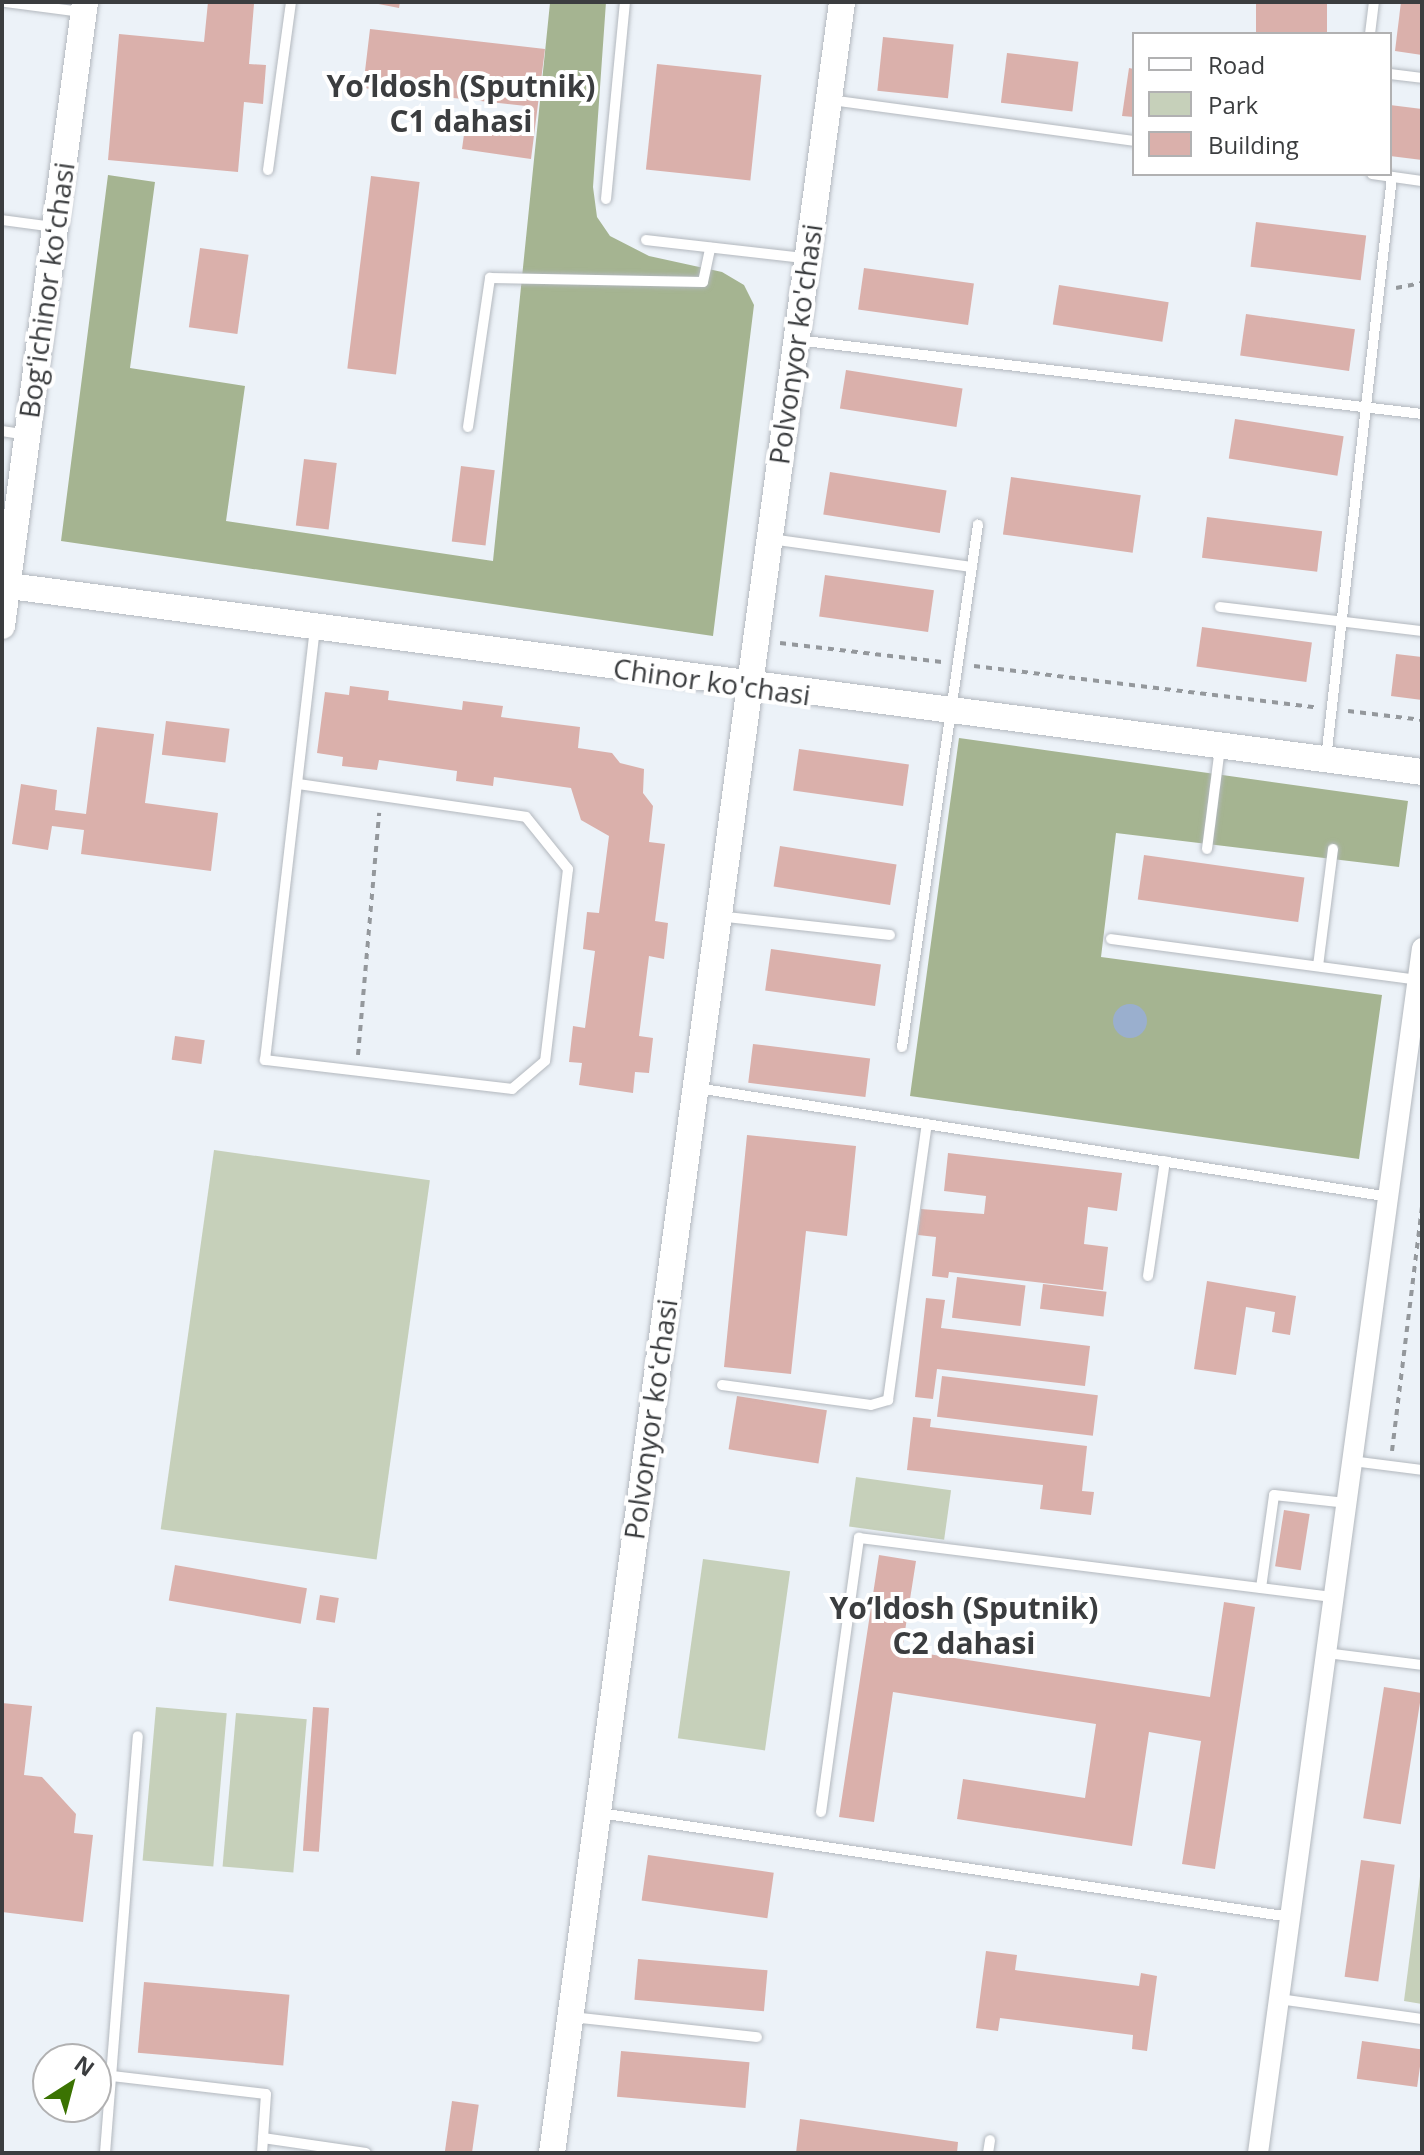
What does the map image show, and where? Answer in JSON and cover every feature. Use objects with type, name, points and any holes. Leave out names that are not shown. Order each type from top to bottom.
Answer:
[{"type":"street","name":"Polvonyor ko'chasi","points":[[747,685],[842,2]]},
{"type":"street","name":"Bogʻichinor koʻchasi","points":[[2,626],[14,433],[54,227],[84,7]]},
{"type":"street","name":"Chinor ko'chasi","points":[[5,585],[954,715],[1422,772]]},
{"type":"street","name":"Polvonyor koʻchasi","points":[[552,2153],[747,685]]},
{"type":"street","points":[[1258,2153],[1422,948]]},
{"type":"lane","points":[[5,2],[84,7]]},
{"type":"lane","points":[[268,170],[291,2]]},
{"type":"lane","points":[[606,199],[625,2]]},
{"type":"lane","points":[[1370,32],[1374,2]]},
{"type":"lane","points":[[1392,74],[1422,78]]},
{"type":"lane","points":[[829,99],[1132,141]]},
{"type":"lane","points":[[1385,176],[1422,181]]},
{"type":"lane","points":[[1326,761],[1337,621],[1392,177]]},
{"type":"lane","points":[[2,220],[54,227]]},
{"type":"lane","points":[[646,240],[807,258]]},
{"type":"lane","points":[[468,427],[490,278],[703,282],[710,248]]},
{"type":"lane","points":[[796,340],[1422,414]]},
{"type":"lane","points":[[902,1047],[954,715],[978,525]]},
{"type":"lane","points":[[768,539],[972,567]]},
{"type":"lane","points":[[1220,607],[1422,631]]},
{"type":"lane","points":[[298,784],[526,817],[568,869],[545,1061],[512,1089],[265,1060],[315,627]]},
{"type":"lane","points":[[1207,849],[1220,747]]},
{"type":"lane","points":[[1318,966],[1333,849]]},
{"type":"lane","points":[[716,916],[890,935]]},
{"type":"lane","points":[[1111,939],[1418,980]]},
{"type":"lane","points":[[694,1088],[1390,1197]]},
{"type":"lane","points":[[722,1385],[871,1405],[888,1400],[927,1124]]},
{"type":"lane","points":[[1148,1276],[1165,1161]]},
{"type":"lane","points":[[1352,1461],[1422,1470]]},
{"type":"lane","points":[[1261,1588],[1274,1495],[1346,1503]]},
{"type":"lane","points":[[821,1812],[859,1538],[1333,1597]]},
{"type":"lane","points":[[1326,1653],[1422,1665]]},
{"type":"lane","points":[[138,1736],[112,2076],[266,2094],[262,2153]]},
{"type":"lane","points":[[598,1812],[1290,1917]]},
{"type":"lane","points":[[1279,1999],[1422,2019]]},
{"type":"lane","points":[[570,2017],[757,2037]]},
{"type":"lane","points":[[105,2153],[108,2123]]},
{"type":"lane","points":[[263,2138],[366,2153]]},
{"type":"lane","points":[[988,2153],[990,2140]]},
{"type":"path","points":[[1378,292],[1422,283]]},
{"type":"path","points":[[754,639],[1422,720]]},
{"type":"path","points":[[357,1069],[381,795]]},
{"type":"path","points":[[1390,1466],[1422,1207]]},
{"type":"green space","points":[[606,2],[593,187],[597,217],[610,236],[649,256],[722,272],[744,285],[754,305],[713,636],[61,541],[108,175],[155,182],[130,368],[245,386],[226,521],[493,561],[550,3]]},
{"type":"green space","points":[[959,738],[1408,801],[1399,867],[1116,833],[1101,957],[1382,995],[1359,1159],[910,1096]]},
{"type":"green space","points":[[214,1150],[430,1180],[377,1560],[161,1529]]},
{"type":"green space","points":[[856,1477],[951,1490],[944,1540],[849,1527]]},
{"type":"green space","points":[[703,1559],[790,1571],[765,1750],[678,1738]]},
{"type":"green space","points":[[156,1707],[227,1713],[213,1867],[143,1860]]},
{"type":"green space","points":[[236,1713],[307,1719],[293,1873],[223,1866]]},
{"type":"green space","points":[[1422,1861],[1422,2004],[1404,2001]]},
{"type":"water","points":[[1130,1004],[1142,1009],[1147,1021],[1142,1033],[1130,1038],[1118,1033],[1113,1021],[1118,1009]]},
{"type":"building","points":[[208,2],[254,4],[249,64],[266,65],[263,104],[244,102],[238,172],[108,160],[119,34],[204,42]]},
{"type":"building","points":[[368,2],[400,2],[399,8]]},
{"type":"building","points":[[1256,2],[1327,2],[1327,32],[1256,32]]},
{"type":"building","points":[[1401,2],[1422,4],[1422,55],[1395,51]]},
{"type":"building","points":[[370,29],[545,49],[531,159],[462,149],[466,120],[523,127],[526,106],[363,88]]},
{"type":"building","points":[[883,37],[954,44],[948,98],[877,91]]},
{"type":"building","points":[[1007,53],[1078,62],[1072,111],[1001,103]]},
{"type":"building","points":[[657,64],[761,75],[750,180],[646,169]]},
{"type":"building","points":[[1129,68],[1132,69],[1132,117],[1122,116]]},
{"type":"building","points":[[1392,105],[1422,109],[1422,160],[1392,156]]},
{"type":"building","points":[[371,176],[420,182],[396,375],[347,369]]},
{"type":"building","points":[[1256,222],[1366,236],[1361,280],[1251,267]]},
{"type":"building","points":[[200,248],[249,255],[237,334],[189,327]]},
{"type":"building","points":[[864,268],[974,283],[968,325],[858,310]]},
{"type":"building","points":[[1059,285],[1169,302],[1162,342],[1053,325]]},
{"type":"building","points":[[1246,314],[1355,329],[1349,371],[1240,356]]},
{"type":"building","points":[[846,370],[963,388],[956,427],[840,409]]},
{"type":"building","points":[[1235,419],[1344,436],[1337,476],[1229,459]]},
{"type":"building","points":[[304,459],[337,463],[329,530],[296,526]]},
{"type":"building","points":[[461,466],[495,470],[485,546],[452,541]]},
{"type":"building","points":[[830,472],[947,490],[940,533],[823,514]]},
{"type":"building","points":[[1011,477],[1141,495],[1133,553],[1003,534]]},
{"type":"building","points":[[1207,517],[1322,531],[1317,572],[1202,558]]},
{"type":"building","points":[[825,575],[934,590],[928,632],[819,617]]},
{"type":"building","points":[[1202,627],[1312,642],[1306,682],[1196,667]]},
{"type":"building","points":[[1396,654],[1422,657],[1422,700],[1391,696]]},
{"type":"building","points":[[350,686],[389,691],[388,700],[462,710],[463,701],[503,706],[501,717],[580,727],[578,748],[612,753],[620,763],[644,769],[643,793],[653,806],[649,842],[665,844],[655,921],[668,923],[664,959],[649,956],[639,1036],[653,1038],[649,1073],[635,1072],[633,1093],[579,1085],[582,1063],[569,1062],[573,1026],[585,1028],[595,951],[583,949],[587,912],[599,913],[609,836],[581,820],[571,788],[494,777],[493,786],[456,781],[457,771],[379,760],[377,770],[342,766],[343,757],[317,753],[325,692],[349,695]]},
{"type":"building","points":[[166,721],[230,729],[225,763],[162,755]]},
{"type":"building","points":[[97,727],[154,734],[145,803],[218,813],[211,871],[81,854],[84,830],[52,826],[48,850],[12,844],[21,784],[57,790],[55,810],[86,814]]},
{"type":"building","points":[[799,749],[909,764],[903,806],[793,791]]},
{"type":"building","points":[[780,846],[897,864],[890,905],[774,886]]},
{"type":"building","points":[[1144,855],[1304,878],[1298,922],[1138,900]]},
{"type":"building","points":[[771,949],[881,964],[875,1006],[765,991]]},
{"type":"building","points":[[175,1036],[205,1040],[201,1064],[172,1060]]},
{"type":"building","points":[[753,1044],[870,1058],[865,1097],[748,1083]]},
{"type":"building","points":[[747,1135],[856,1146],[847,1236],[806,1231],[791,1374],[724,1367]]},
{"type":"building","points":[[948,1153],[1122,1173],[1117,1211],[1088,1207],[1084,1244],[1108,1247],[1103,1290],[949,1272],[948,1278],[932,1276],[936,1237],[918,1235],[921,1209],[984,1214],[986,1196],[944,1191]]},
{"type":"building","points":[[957,1277],[1025,1285],[1020,1326],[952,1318]]},
{"type":"building","points":[[1207,1281],[1296,1296],[1290,1335],[1272,1332],[1275,1312],[1246,1307],[1236,1375],[1194,1369]]},
{"type":"building","points":[[1043,1284],[1107,1292],[1103,1317],[1040,1309]]},
{"type":"building","points":[[926,1298],[945,1300],[941,1328],[1090,1346],[1085,1386],[937,1369],[933,1399],[915,1397]]},
{"type":"building","points":[[942,1376],[1098,1395],[1093,1436],[937,1417]]},
{"type":"building","points":[[737,1396],[827,1410],[818,1464],[729,1449]]},
{"type":"building","points":[[913,1417],[931,1419],[930,1427],[1087,1446],[1082,1491],[1094,1492],[1091,1515],[1040,1509],[1043,1485],[907,1470]]},
{"type":"building","points":[[1284,1510],[1310,1514],[1301,1570],[1275,1566]]},
{"type":"building","points":[[879,1555],[916,1561],[902,1650],[1210,1697],[1224,1602],[1255,1607],[1215,1869],[1182,1864],[1201,1741],[1149,1732],[1132,1846],[957,1819],[963,1779],[1085,1798],[1096,1724],[893,1692],[874,1822],[839,1817]]},
{"type":"building","points":[[175,1565],[307,1588],[301,1624],[169,1600]]},
{"type":"building","points":[[320,1595],[339,1598],[335,1623],[316,1620]]},
{"type":"building","points":[[1384,1687],[1422,1693],[1401,1824],[1363,1818]]},
{"type":"building","points":[[2,1703],[32,1706],[24,1775],[42,1777],[76,1814],[74,1833],[93,1835],[83,1922],[2,1912]]},
{"type":"building","points":[[313,1707],[329,1708],[319,1852],[303,1851]]},
{"type":"building","points":[[648,1855],[774,1873],[767,1918],[642,1901]]},
{"type":"building","points":[[1361,1860],[1395,1865],[1378,1982],[1345,1977]]},
{"type":"building","points":[[986,1951],[1017,1955],[1015,1970],[1139,1986],[1141,1973],[1157,1976],[1147,2051],[1132,2049],[1133,2035],[1000,2018],[998,2031],[976,2028]]},
{"type":"building","points":[[638,1959],[768,1970],[764,2011],[634,2000]]},
{"type":"building","points":[[144,1982],[289,1995],[283,2065],[138,2053]]},
{"type":"building","points":[[1362,2041],[1422,2049],[1417,2087],[1357,2079]]},
{"type":"building","points":[[621,2051],[750,2062],[745,2108],[617,2097]]},
{"type":"building","points":[[452,2101],[479,2105],[472,2153],[445,2153]]},
{"type":"building","points":[[800,2119],[958,2142],[957,2153],[796,2153]]},
{"type":"district","name":"Yo‘ldosh (Sputnik) C1 dahasi","points":[[461,103]]},
{"type":"district","name":"Yo‘ldosh (Sputnik) C2 dahasi","points":[[964,1625]]}]
